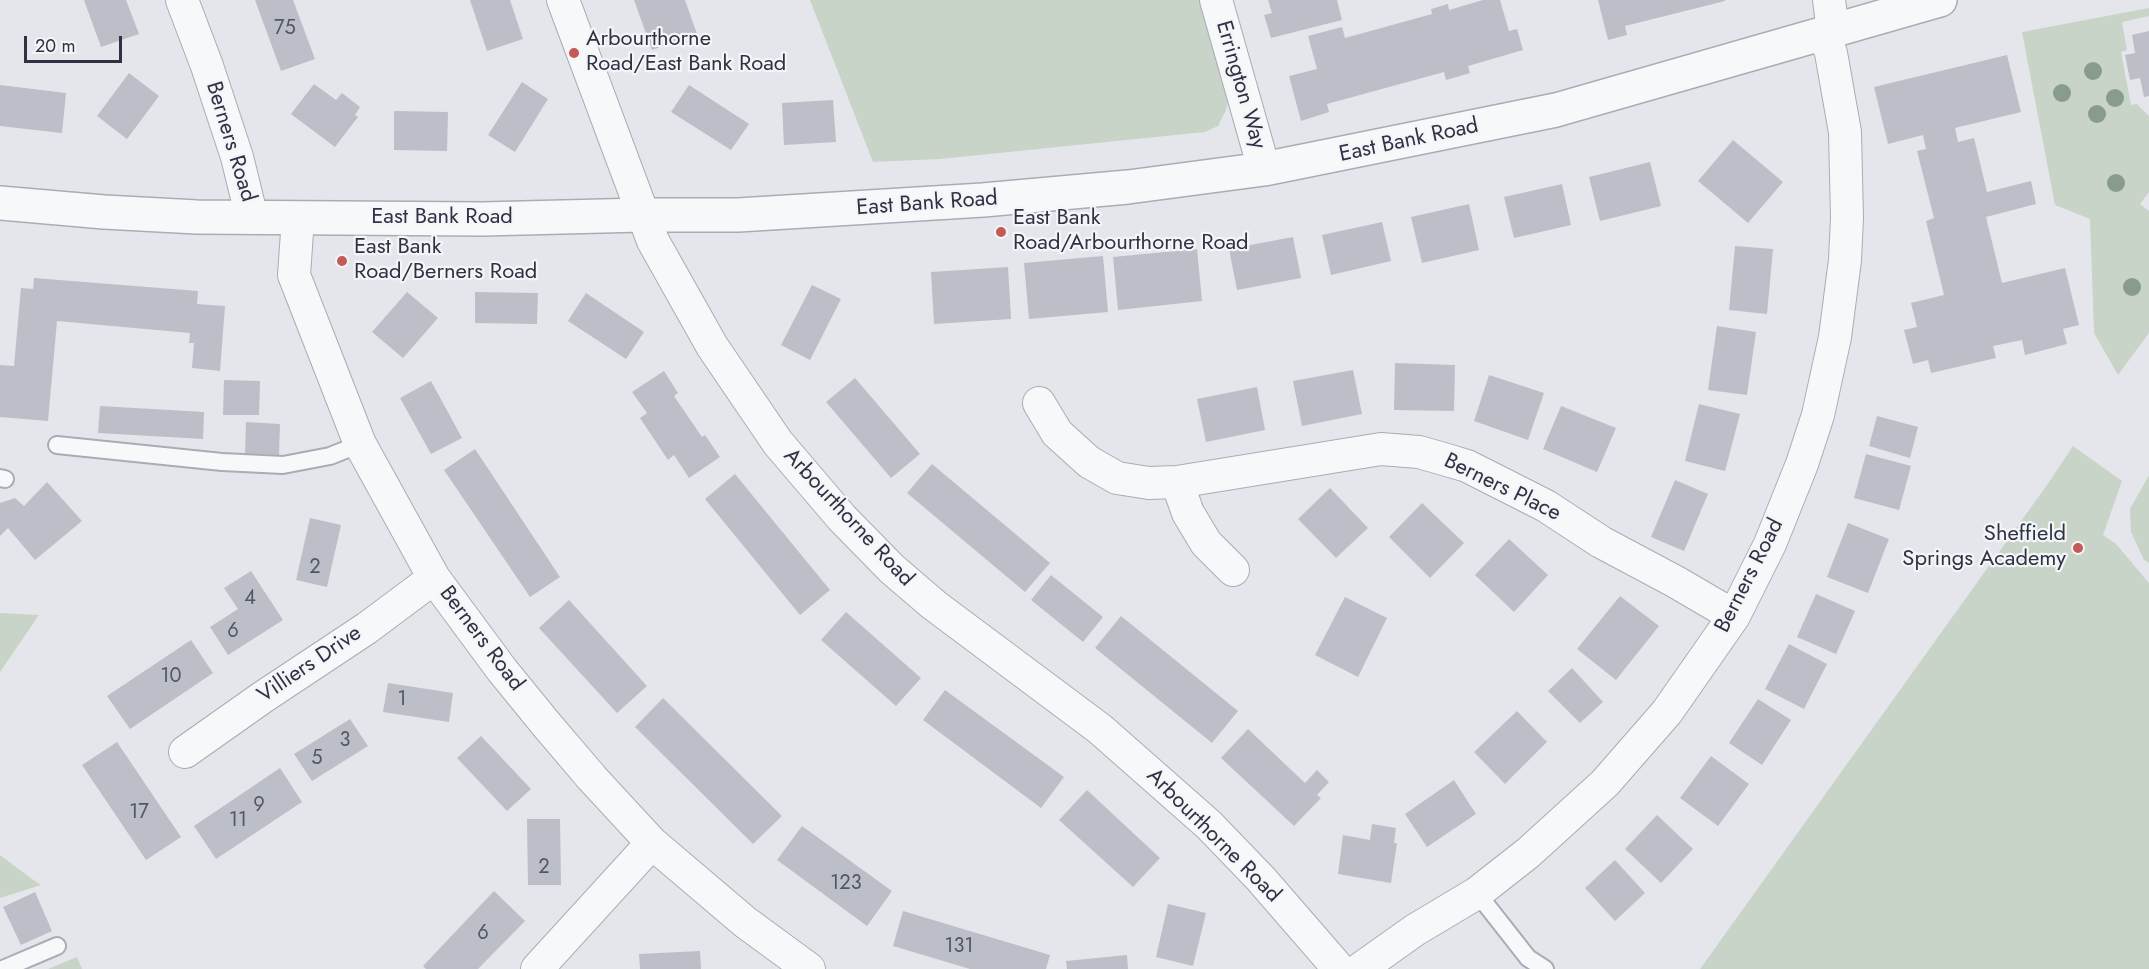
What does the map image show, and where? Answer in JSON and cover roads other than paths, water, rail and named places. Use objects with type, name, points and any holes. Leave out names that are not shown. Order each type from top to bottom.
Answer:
[{"type":"street","name":"Berners Road","points":[[182,0],[237,157],[252,218]]},
{"type":"street","name":"Arbourthorne Road","points":[[563,0],[642,215],[663,261],[689,308],[778,443],[842,518],[892,570],[934,605],[1100,729],[1209,825],[1261,879],[1340,969]]},
{"type":"street","name":"Errington Way","points":[[1216,0],[1264,170]]},
{"type":"street","name":"East Bank Road","points":[[0,203],[136,214],[252,218],[483,219],[738,215],[990,200],[1128,187],[1264,170],[1556,110],[1622,93],[1829,21],[1940,0]]},
{"type":"street","name":"Berners Road","points":[[1360,969],[1415,930],[1477,893],[1528,853],[1605,783],[1667,712],[1734,616],[1770,544],[1802,464],[1818,415],[1835,337],[1847,218],[1845,132],[1831,53],[1829,21]]},
{"type":"street","name":"Berners Road","points":[[298,218],[294,275],[360,444],[434,578],[502,670],[546,724],[652,843],[745,922],[809,969]]},
{"type":"street","name":"Berners Place","points":[[1039,403],[1057,433],[1089,462],[1118,478],[1149,483],[1177,482],[1381,449],[1419,452],[1467,466],[1546,506],[1601,542],[1734,616]]},
{"type":"street","points":[[1177,482],[1188,513],[1206,543],[1233,570]]},
{"type":"street","name":"Villiers Drive","points":[[185,752],[262,697],[367,628],[434,578]]},
{"type":"street","points":[[537,969],[652,843]]},
{"type":"lane","points":[[57,445],[222,462],[283,465],[330,456],[360,444]]},
{"type":"lane","points":[[1477,893],[1528,958],[1545,969]]},
{"type":"lane","points":[[3,969],[57,946]]},
{"type":"place","name":"Arbourthorne Road/East Bank Road","points":[[574,53]]},
{"type":"place","name":"East Bank Road/Arbourthorne Road","points":[[1001,232]]},
{"type":"place","name":"East Bank Road/Berners Road","points":[[342,261]]},
{"type":"place","name":"Sheffield Springs Academy","points":[[2078,548]]}]
